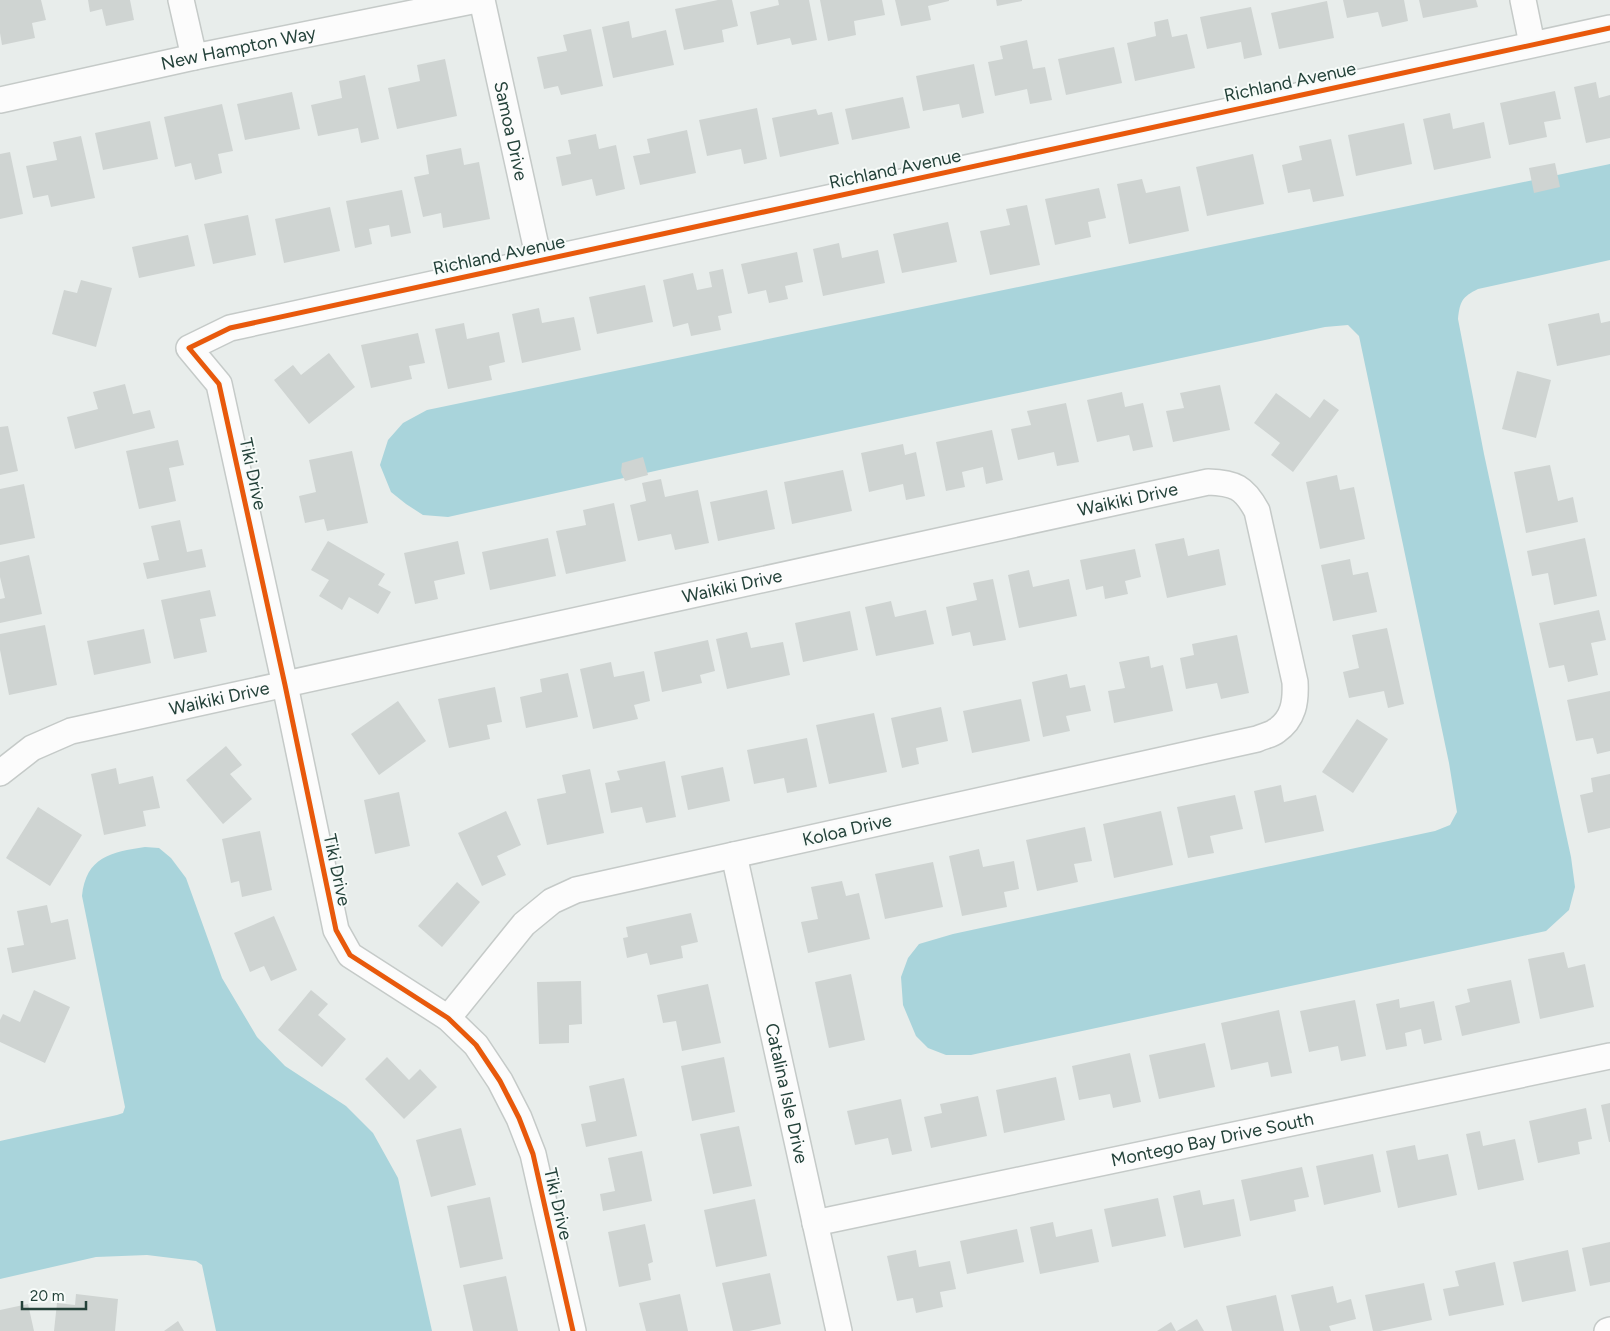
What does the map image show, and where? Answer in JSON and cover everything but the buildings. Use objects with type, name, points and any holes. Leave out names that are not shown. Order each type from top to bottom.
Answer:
[{"type":"street","points":[[181,0],[194,57]]},
{"type":"street","name":"New Hampton Way","points":[[0,100],[194,57],[477,0]]},
{"type":"street","name":"Samoa Drive","points":[[482,0],[539,260]]},
{"type":"street","points":[[1523,0],[1532,44]]},
{"type":"street","name":"Richland Avenue","points":[[189,348],[230,328],[1610,28]]},
{"type":"street","name":"Tiki Drive","points":[[189,348],[219,384],[336,930],[350,955],[448,1018],[476,1045],[500,1081],[519,1118],[533,1154],[573,1331]]},
{"type":"street","name":"Waikiki Drive","points":[[0,773],[32,748],[71,731],[1208,482],[1223,483],[1236,487],[1249,497],[1257,511],[1295,682],[1296,700],[1291,717]]},
{"type":"street","name":"Koloa Drive","points":[[448,1018],[524,924],[552,901],[576,890],[1258,739],[1276,732],[1291,717]]},
{"type":"street","name":"Catalina Isle Drive","points":[[734,856],[839,1331]]},
{"type":"street","name":"Montego Bay Drive South","points":[[815,1223],[1610,1056]]},
{"type":"water","points":[[1610,164],[1610,260],[1478,289],[1463,300],[1458,319],[1484,454],[1571,857],[1575,887],[1569,910],[1546,931],[971,1055],[946,1055],[928,1048],[916,1036],[903,1005],[901,977],[908,958],[919,944],[953,934],[1435,831],[1450,825],[1457,812],[1449,763],[1359,336],[1348,325],[1325,327],[448,517],[423,515],[406,504],[391,492],[380,465],[388,440],[403,423],[427,410]]},
{"type":"water","points":[[145,847],[159,848],[171,858],[186,878],[222,978],[257,1037],[285,1066],[346,1106],[373,1133],[398,1178],[432,1331],[216,1331],[202,1265],[196,1261],[147,1255],[96,1257],[0,1279],[0,1141],[123,1113],[125,1107],[82,896],[84,883],[89,873],[102,859],[121,851]]},
{"type":"cycle path","points":[[573,1331],[533,1154],[519,1118],[500,1081],[476,1045],[448,1018],[350,955],[336,930],[219,384],[189,348],[230,328],[1610,28]]}]
